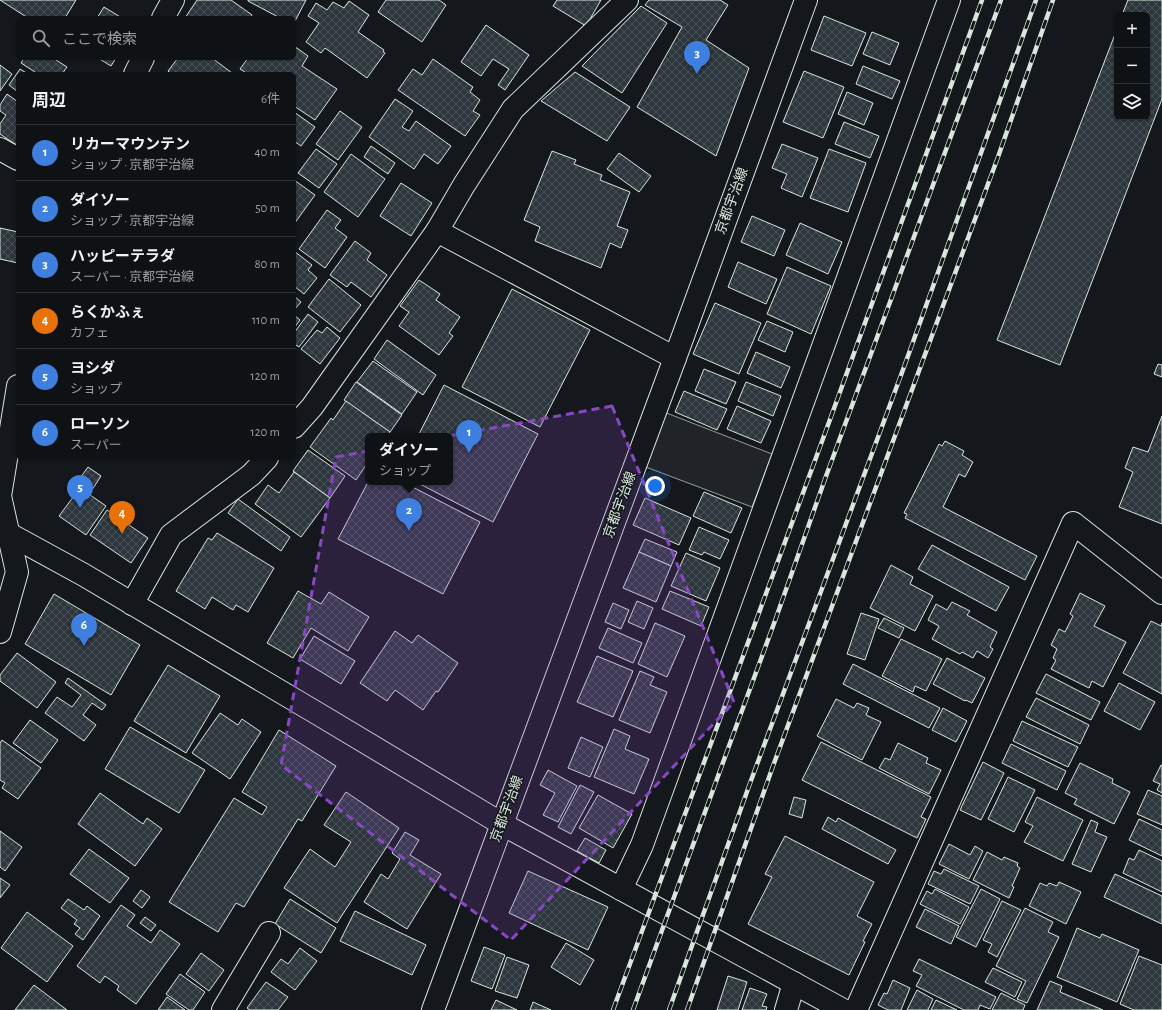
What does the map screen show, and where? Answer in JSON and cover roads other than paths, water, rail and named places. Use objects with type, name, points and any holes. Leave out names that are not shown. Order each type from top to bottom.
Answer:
[{"type":"street","points":[[164,16],[173,0]]},
{"type":"street","points":[[296,425],[312,407],[437,231],[464,185],[513,109],[627,0]]},
{"type":"street","name":"京都宇治線","points":[[433,1010],[806,0]]},
{"type":"street","points":[[621,889],[642,845],[949,0]]},
{"type":"street","points":[[136,72],[142,60]]},
{"type":"street","points":[[0,149],[16,158]]},
{"type":"street","points":[[437,231],[675,358]]},
{"type":"street","points":[[0,632],[17,572],[4,532],[0,496],[16,398]]},
{"type":"street","points":[[132,604],[171,535],[251,475],[264,460]]},
{"type":"street","points":[[856,1010],[1073,523],[1162,593]]},
{"type":"street","points":[[4,532],[84,575],[502,824],[843,1010]]},
{"type":"street","points":[[223,1010],[269,933]]},
{"type":"street","points":[[786,1010],[794,983]]},
{"type":"railway","points":[[613,1010],[982,0]]},
{"type":"railway","points":[[633,1010],[825,479],[1001,0]]},
{"type":"railway","points":[[669,1010],[749,786],[904,367],[1036,0]]},
{"type":"railway","points":[[687,1010],[773,766],[998,157],[1053,0]]},
{"type":"place","name":"ハッピーテラダ","points":[[697,74]]},
{"type":"place","name":"リカーマウンテン","points":[[469,453]]},
{"type":"place","name":"ヨシダ","points":[[80,508]]},
{"type":"place","name":"ダイソー","points":[[409,531]]},
{"type":"place","name":"らくかふぇ","points":[[122,534]]},
{"type":"place","name":"ローソン","points":[[84,646]]}]
